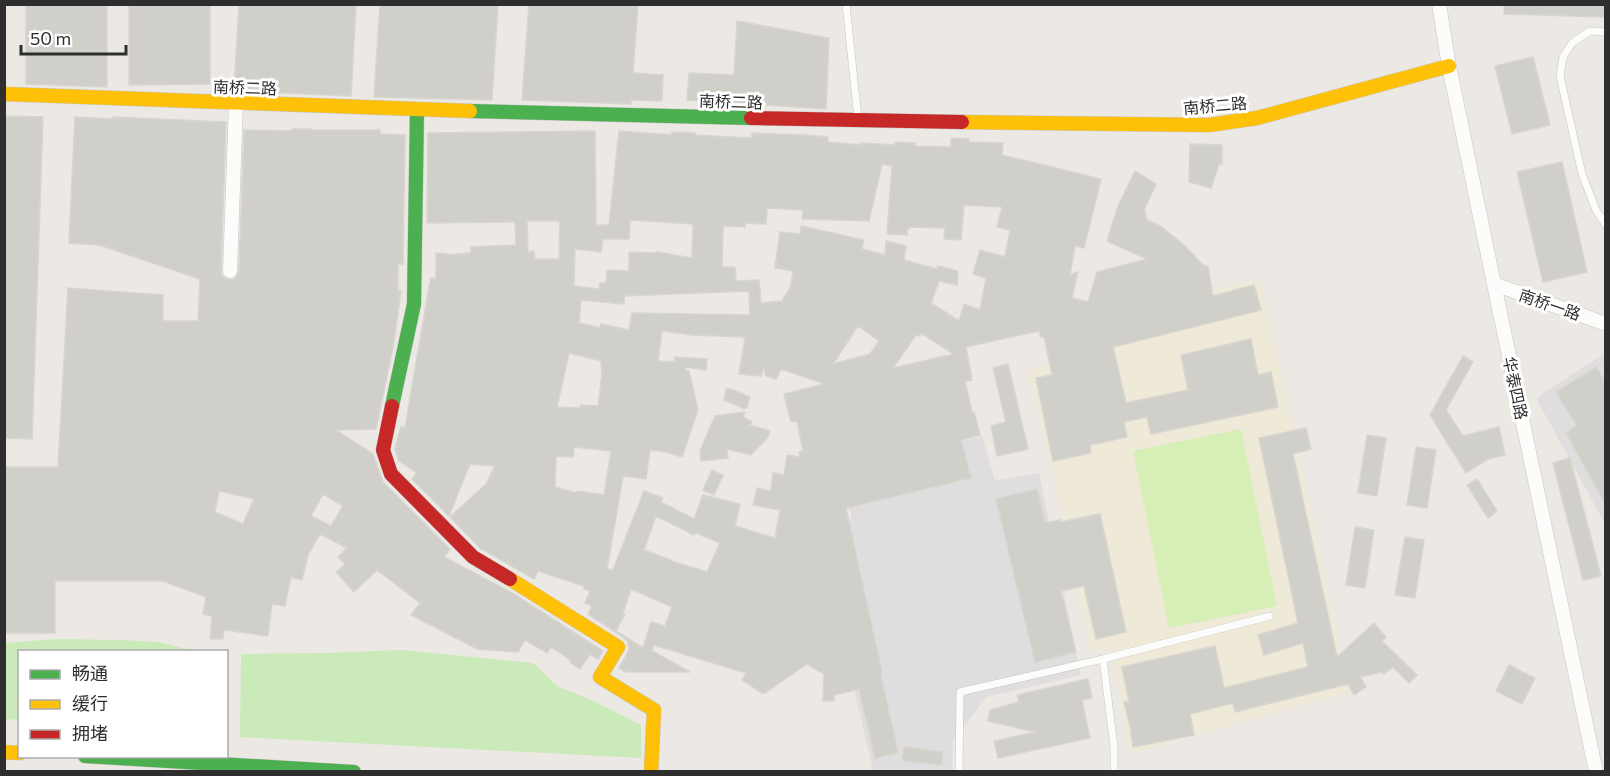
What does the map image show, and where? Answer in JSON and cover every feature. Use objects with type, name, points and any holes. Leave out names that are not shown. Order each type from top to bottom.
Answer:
[{"type":"street","name":"华泰四路","points":[[1439,4],[1449,66],[1596,771]]},
{"type":"street","name":"南桥二路","points":[[4,94],[417,110],[858,121],[1209,125],[1257,117],[1449,66]]},
{"type":"street","points":[[230,272],[236,103]]},
{"type":"street","points":[[417,110],[414,304],[382,450],[391,474],[473,557],[520,584],[618,647],[600,677],[654,710],[651,771]]},
{"type":"street","name":"南桥一路","points":[[1494,284],[1605,324]]},
{"type":"street","points":[[121,758],[354,771]]},
{"type":"lane","points":[[846,4],[858,121]]},
{"type":"lane","points":[[1605,32],[1590,31],[1572,43],[1563,57],[1560,76],[1582,174],[1596,210],[1605,225]]},
{"type":"lane","points":[[959,771],[960,692],[1103,659],[1270,616]]},
{"type":"lane","points":[[1103,659],[1114,747],[1114,771]]},
{"type":"shaded area","points":[[1260,279],[1311,506],[1349,692],[1129,754],[1112,649],[1091,652],[1055,481],[1027,370],[1087,356],[1080,324]]},
{"type":"shaded area","points":[[1605,353],[1605,524],[1536,398]]},
{"type":"shaded area","points":[[982,436],[995,481],[1039,473],[1081,675],[987,697],[953,740],[952,771],[873,770],[818,533],[852,518],[838,474]]},
{"type":"green space","points":[[1241,429],[1277,606],[1169,628],[1133,451]]},
{"type":"green space","points":[[56,639],[120,640],[159,642],[188,650],[18,650],[18,720],[5,719],[5,643]]},
{"type":"green space","points":[[402,650],[533,663],[557,686],[596,702],[641,725],[641,758],[240,737],[241,654]]},
{"type":"building","points":[[26,4],[107,4],[107,87],[26,84]]},
{"type":"building","points":[[129,4],[210,4],[210,84],[129,85]]},
{"type":"building","points":[[239,4],[356,4],[351,96],[234,91]]},
{"type":"building","points":[[380,4],[498,4],[492,100],[374,97]]},
{"type":"building","points":[[529,4],[638,4],[633,73],[663,75],[662,101],[631,100],[631,104],[522,100]]},
{"type":"building","points":[[1504,4],[1605,4],[1604,17],[1504,14]]},
{"type":"building","points":[[737,21],[829,38],[826,109],[687,100],[689,73],[734,75]]},
{"type":"building","points":[[1533,57],[1550,125],[1512,134],[1495,66]]},
{"type":"building","points":[[4,116],[43,117],[32,439],[4,438]]},
{"type":"building","points":[[75,117],[226,122],[221,271],[222,276],[229,280],[235,279],[239,271],[244,130],[380,130],[380,134],[405,135],[403,264],[398,264],[398,291],[401,291],[394,342],[376,429],[336,430],[373,454],[383,482],[450,549],[444,557],[514,594],[603,651],[598,659],[590,654],[580,669],[551,647],[547,653],[525,640],[518,652],[477,649],[411,615],[420,603],[377,570],[354,592],[336,572],[345,564],[338,557],[347,548],[320,534],[308,555],[302,580],[291,577],[285,606],[272,604],[268,636],[224,630],[223,639],[210,639],[212,616],[203,614],[206,597],[163,581],[55,581],[55,633],[4,633],[4,467],[58,467],[68,288],[163,295],[163,321],[198,321],[200,279],[99,245],[69,243]],"holes":[[[219,491],[254,499],[243,524],[215,512]],[[323,494],[343,506],[331,526],[311,516]]]},
{"type":"building","points":[[595,131],[596,225],[609,225],[619,131],[672,135],[672,132],[695,133],[695,135],[752,138],[752,133],[805,135],[828,137],[828,142],[861,145],[861,143],[895,145],[895,142],[915,143],[915,146],[951,147],[951,138],[969,139],[969,142],[1003,143],[1002,155],[1101,179],[1084,248],[1075,246],[1070,275],[1078,272],[1072,298],[1088,302],[1097,272],[1147,259],[1107,241],[1118,206],[1135,171],[1156,184],[1144,210],[1147,220],[1160,226],[1183,244],[1204,266],[1208,266],[1213,296],[1254,285],[1261,310],[1113,347],[1126,403],[1188,390],[1181,355],[1251,339],[1258,375],[1271,372],[1278,407],[1151,434],[1147,417],[1124,422],[1127,437],[1090,445],[1091,453],[1053,461],[1036,378],[1052,375],[1044,336],[1041,337],[1039,331],[966,347],[972,380],[965,381],[980,435],[961,440],[971,478],[846,508],[898,753],[875,758],[859,689],[834,695],[834,701],[823,701],[824,674],[807,664],[765,693],[742,680],[747,672],[654,645],[652,651],[690,672],[626,672],[619,668],[628,652],[628,642],[588,614],[592,606],[585,603],[590,591],[584,589],[584,586],[538,571],[534,579],[480,548],[450,517],[486,484],[495,466],[470,464],[449,516],[412,479],[417,473],[399,461],[395,449],[401,426],[405,428],[429,287],[431,278],[436,279],[436,253],[447,255],[471,253],[471,247],[516,245],[515,222],[427,223],[428,133]],"holes":[[[882,164],[892,166],[887,234],[907,235],[909,227],[945,228],[944,239],[961,240],[964,205],[1002,207],[997,227],[1010,230],[1005,257],[980,250],[973,274],[986,278],[980,310],[964,304],[959,321],[931,303],[939,281],[957,285],[958,271],[938,266],[937,269],[904,260],[906,246],[886,241],[885,255],[862,249],[864,240],[801,226],[801,234],[780,232],[775,268],[793,271],[791,286],[782,301],[761,303],[759,280],[736,281],[735,267],[722,267],[723,226],[745,227],[745,223],[766,224],[767,208],[803,210],[802,219],[869,221]],[[630,220],[693,224],[692,258],[657,252],[629,252],[629,271],[607,270],[606,283],[600,283],[599,289],[574,286],[575,249],[601,252],[603,239],[629,239]],[[527,221],[560,221],[559,259],[535,259],[534,251],[528,252]],[[749,291],[750,315],[632,313],[629,330],[601,324],[600,328],[579,323],[581,300],[624,304],[624,296]],[[858,326],[879,341],[870,354],[833,364]],[[662,331],[692,335],[745,337],[739,374],[761,376],[764,368],[766,376],[776,379],[781,369],[825,384],[784,394],[791,422],[797,421],[803,451],[799,452],[800,457],[787,455],[784,475],[773,473],[771,491],[757,488],[753,505],[780,510],[775,538],[735,526],[740,504],[703,495],[694,519],[661,502],[663,498],[644,491],[613,570],[607,569],[623,476],[646,479],[650,450],[682,457],[698,410],[689,371],[685,370],[686,367],[706,370],[707,359],[675,357],[675,362],[658,361]],[[921,333],[954,354],[893,368],[916,335],[920,336]],[[569,353],[601,361],[602,374],[598,406],[581,405],[580,408],[557,407]],[[574,447],[611,451],[604,495],[577,491],[577,493],[555,487],[556,456],[573,457]],[[656,516],[694,535],[696,533],[720,543],[707,572],[644,550]],[[631,589],[672,607],[665,626],[651,622],[643,648],[616,631],[625,614],[623,613]]]},
{"type":"building","points":[[1190,144],[1222,145],[1222,164],[1219,164],[1211,188],[1189,182]]},
{"type":"building","points":[[1562,162],[1587,272],[1543,282],[1517,172]]},
{"type":"building","points":[[1463,356],[1473,362],[1446,410],[1463,436],[1499,427],[1505,455],[1488,459],[1466,473],[1430,415]]},
{"type":"building","points":[[1008,364],[1028,449],[997,456],[991,426],[1006,422],[993,368]]},
{"type":"building","points":[[1596,367],[1605,382],[1605,503],[1566,433],[1577,426],[1556,392]]},
{"type":"building","points":[[726,389],[750,397],[747,408],[724,400]]},
{"type":"building","points":[[745,412],[743,417],[752,422],[750,425],[770,431],[767,438],[751,455],[727,449],[728,458],[701,461],[700,451],[715,416]]},
{"type":"building","points":[[1306,428],[1311,449],[1293,454],[1337,657],[1374,623],[1386,637],[1382,641],[1417,675],[1409,683],[1393,667],[1384,674],[1383,672],[1360,677],[1366,687],[1354,695],[1348,684],[1235,712],[1233,703],[1190,714],[1194,735],[1133,747],[1124,702],[1129,701],[1122,667],[1215,646],[1224,688],[1308,667],[1303,643],[1264,655],[1258,635],[1298,623],[1259,438]]},
{"type":"building","points":[[1367,435],[1386,438],[1377,496],[1358,493]]},
{"type":"building","points":[[1416,447],[1436,450],[1427,508],[1407,505]]},
{"type":"building","points":[[1570,458],[1601,576],[1583,580],[1553,463]]},
{"type":"building","points":[[712,470],[723,475],[714,495],[703,490]]},
{"type":"building","points":[[1477,479],[1497,511],[1488,518],[1467,485]]},
{"type":"building","points":[[1037,489],[1045,523],[1100,514],[1126,632],[1096,639],[1084,586],[1061,591],[1076,652],[1035,662],[996,499]]},
{"type":"building","points":[[1355,527],[1374,530],[1365,588],[1346,585]]},
{"type":"building","points":[[1405,537],[1424,540],[1415,598],[1395,595]]},
{"type":"building","points":[[1509,665],[1535,678],[1522,704],[1496,691]]},
{"type":"building","points":[[1088,679],[1092,698],[1082,700],[1090,738],[998,758],[994,741],[1036,732],[988,721],[990,710],[1019,702],[1017,695]]},
{"type":"building","points":[[904,747],[943,752],[941,765],[902,760]]},
{"type":"traffic: fast","points":[[392,406],[414,304],[417,110]]},
{"type":"traffic: fast","points":[[470,111],[751,118]]},
{"type":"traffic: fast","points":[[119,758],[354,772]]},
{"type":"traffic: slow","points":[[962,122],[1209,125],[1257,118],[1449,66]]},
{"type":"traffic: slow","points":[[4,94],[470,111]]},
{"type":"traffic: slow","points":[[510,579],[618,647],[600,677],[654,710],[651,772]]},
{"type":"traffic: slow","points":[[4,752],[18,753]]},
{"type":"traffic: jam","points":[[751,118],[962,122]]},
{"type":"traffic: jam","points":[[392,406],[383,450],[391,474],[473,557],[510,579]]}]
